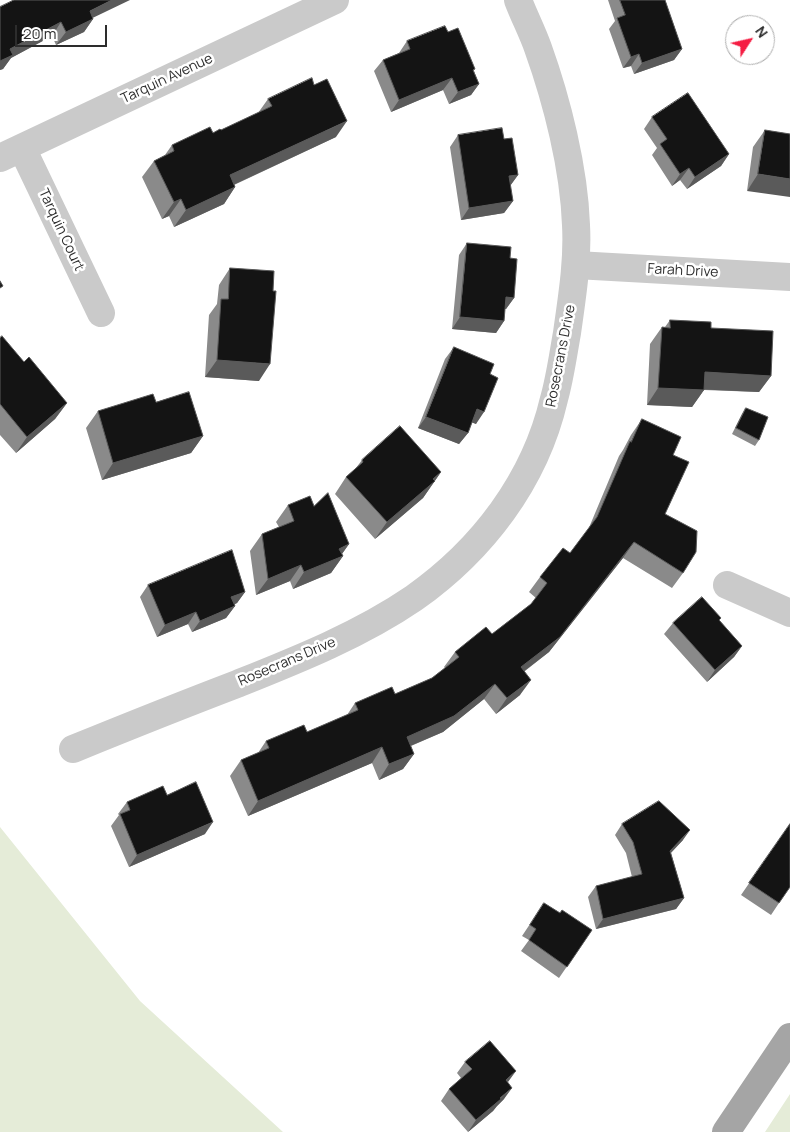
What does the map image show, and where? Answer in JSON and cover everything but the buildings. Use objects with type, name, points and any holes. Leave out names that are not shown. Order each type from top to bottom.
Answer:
[{"type":"main road","points":[[726,1132],[790,1037]]},
{"type":"street","name":"Tarquin Avenue","points":[[11,153],[335,0]]},
{"type":"street","name":"Rosecrans Drive","points":[[73,748],[276,668],[367,625],[414,598],[469,552],[501,516],[517,492],[531,465],[554,401],[562,364],[576,265],[576,224],[565,146],[551,90],[537,46],[518,0]]},
{"type":"street","name":"Tarquin Court","points":[[11,153],[101,313]]},
{"type":"street","name":"Farah Drive","points":[[576,265],[790,277]]},
{"type":"street","points":[[727,585],[790,613]]},
{"type":"green space","points":[[0,827],[140,1001],[283,1132],[0,1132]]},
{"type":"green space","points":[[790,1094],[790,1132],[765,1132]]}]
